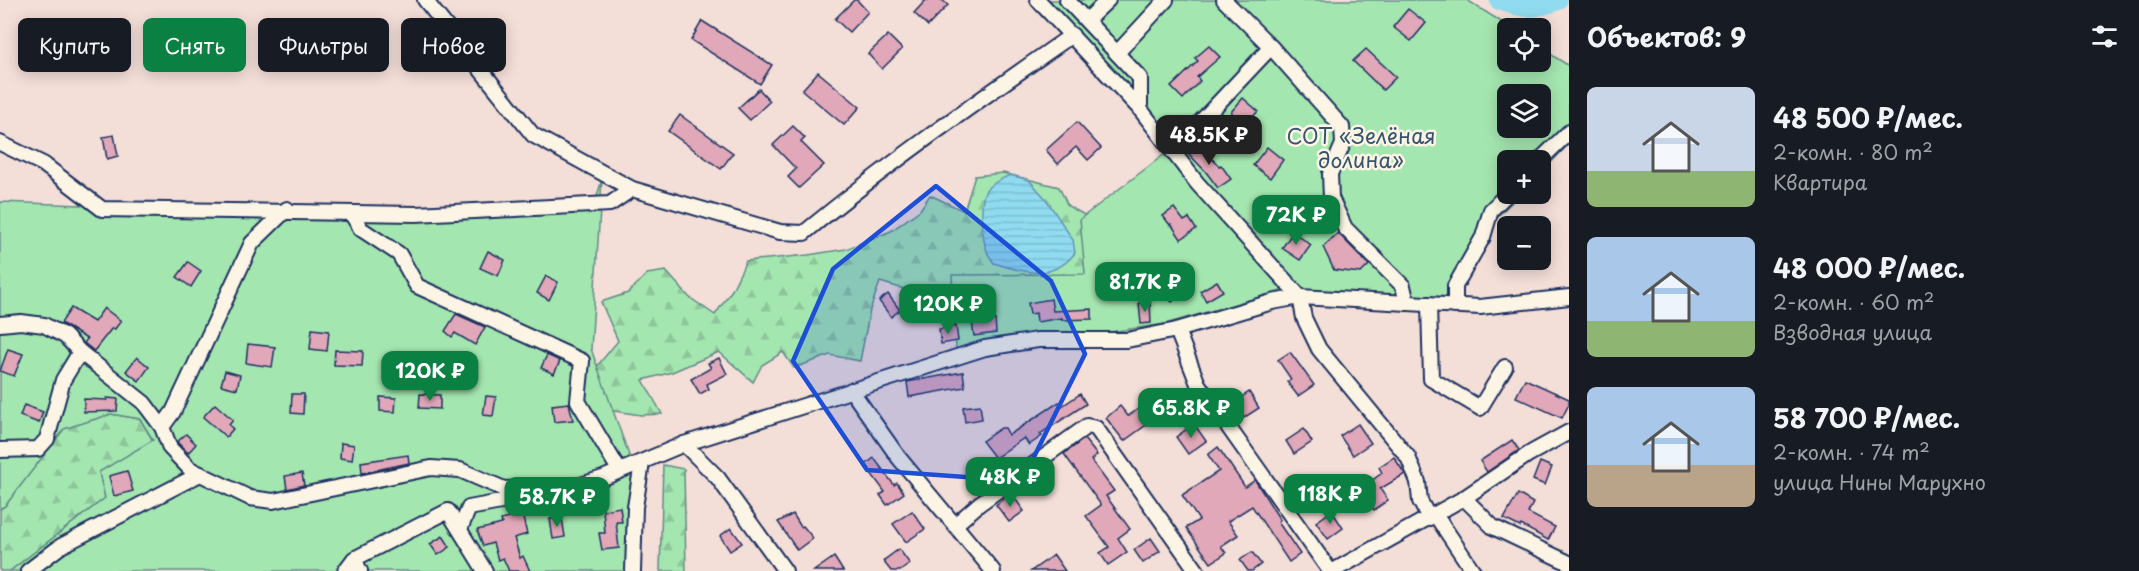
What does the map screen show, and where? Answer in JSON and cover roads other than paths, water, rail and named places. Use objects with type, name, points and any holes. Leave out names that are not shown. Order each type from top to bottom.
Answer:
[{"type":"street","points":[[424,0],[533,135],[632,189],[780,232],[804,233],[861,186],[928,136],[1072,35]]},
{"type":"street","points":[[1038,0],[1140,109],[1197,183],[1300,297],[1304,318],[1319,349],[1408,458],[1418,482],[1420,501],[1473,571]]},
{"type":"street","points":[[1067,0],[1140,78],[1140,109]]},
{"type":"street","points":[[1087,20],[1108,0]]},
{"type":"street","points":[[1117,53],[1166,0]]},
{"type":"street","points":[[1225,0],[1271,47],[1342,127],[1343,144],[1330,174],[1331,198],[1345,228],[1403,286],[1407,303]]},
{"type":"street","points":[[1173,151],[1271,47]]},
{"type":"street","points":[[1550,150],[1569,132]]},
{"type":"street","points":[[0,143],[43,164],[102,209],[286,210],[416,214],[610,204],[632,189]]},
{"type":"street","points":[[1455,306],[1455,286],[1483,237],[1491,210],[1497,204]]},
{"type":"street","points":[[162,427],[173,412],[252,243],[286,210]]},
{"type":"street","points":[[351,213],[361,229],[399,254],[417,286],[582,362],[578,401],[619,470]]},
{"type":"street","points":[[0,324],[21,322],[44,325],[65,336],[81,352],[144,403],[162,427],[170,448],[190,469],[250,498],[273,501],[431,468],[460,470],[504,489],[574,487],[642,463],[684,444],[985,348],[1038,340],[1127,340],[1177,330],[1272,302],[1300,297],[1480,307],[1569,297]]},
{"type":"street","points":[[1429,304],[1431,379],[1480,408],[1505,367]]},
{"type":"street","points":[[1177,330],[1198,384],[1332,571],[1464,498],[1528,454],[1566,436]]},
{"type":"street","points":[[0,450],[38,449],[47,439],[63,380],[81,352]]},
{"type":"street","points":[[851,390],[899,458],[988,568],[993,571]]},
{"type":"street","points":[[955,525],[979,504],[1087,426],[1096,428],[1197,571]]},
{"type":"street","points":[[684,444],[718,478],[785,571]]},
{"type":"street","points":[[633,571],[635,507],[642,463]]},
{"type":"street","points":[[28,571],[62,546],[200,474]]},
{"type":"street","points":[[460,530],[468,508],[501,502],[516,488]]},
{"type":"street","points":[[1464,498],[1493,527],[1569,563]]},
{"type":"street","points":[[345,571],[448,511],[485,571]]},
{"type":"water","points":[[1010,175],[1029,180],[1046,199],[1073,240],[1075,253],[1057,268],[1038,272],[1016,270],[994,263],[988,254],[983,229],[982,202],[986,190],[991,185]]},
{"type":"waterway","points":[[1500,0],[1529,6],[1557,0]]},
{"type":"park label","name":"СОТ «Зелёная долина»","points":[[1361,147]]}]
